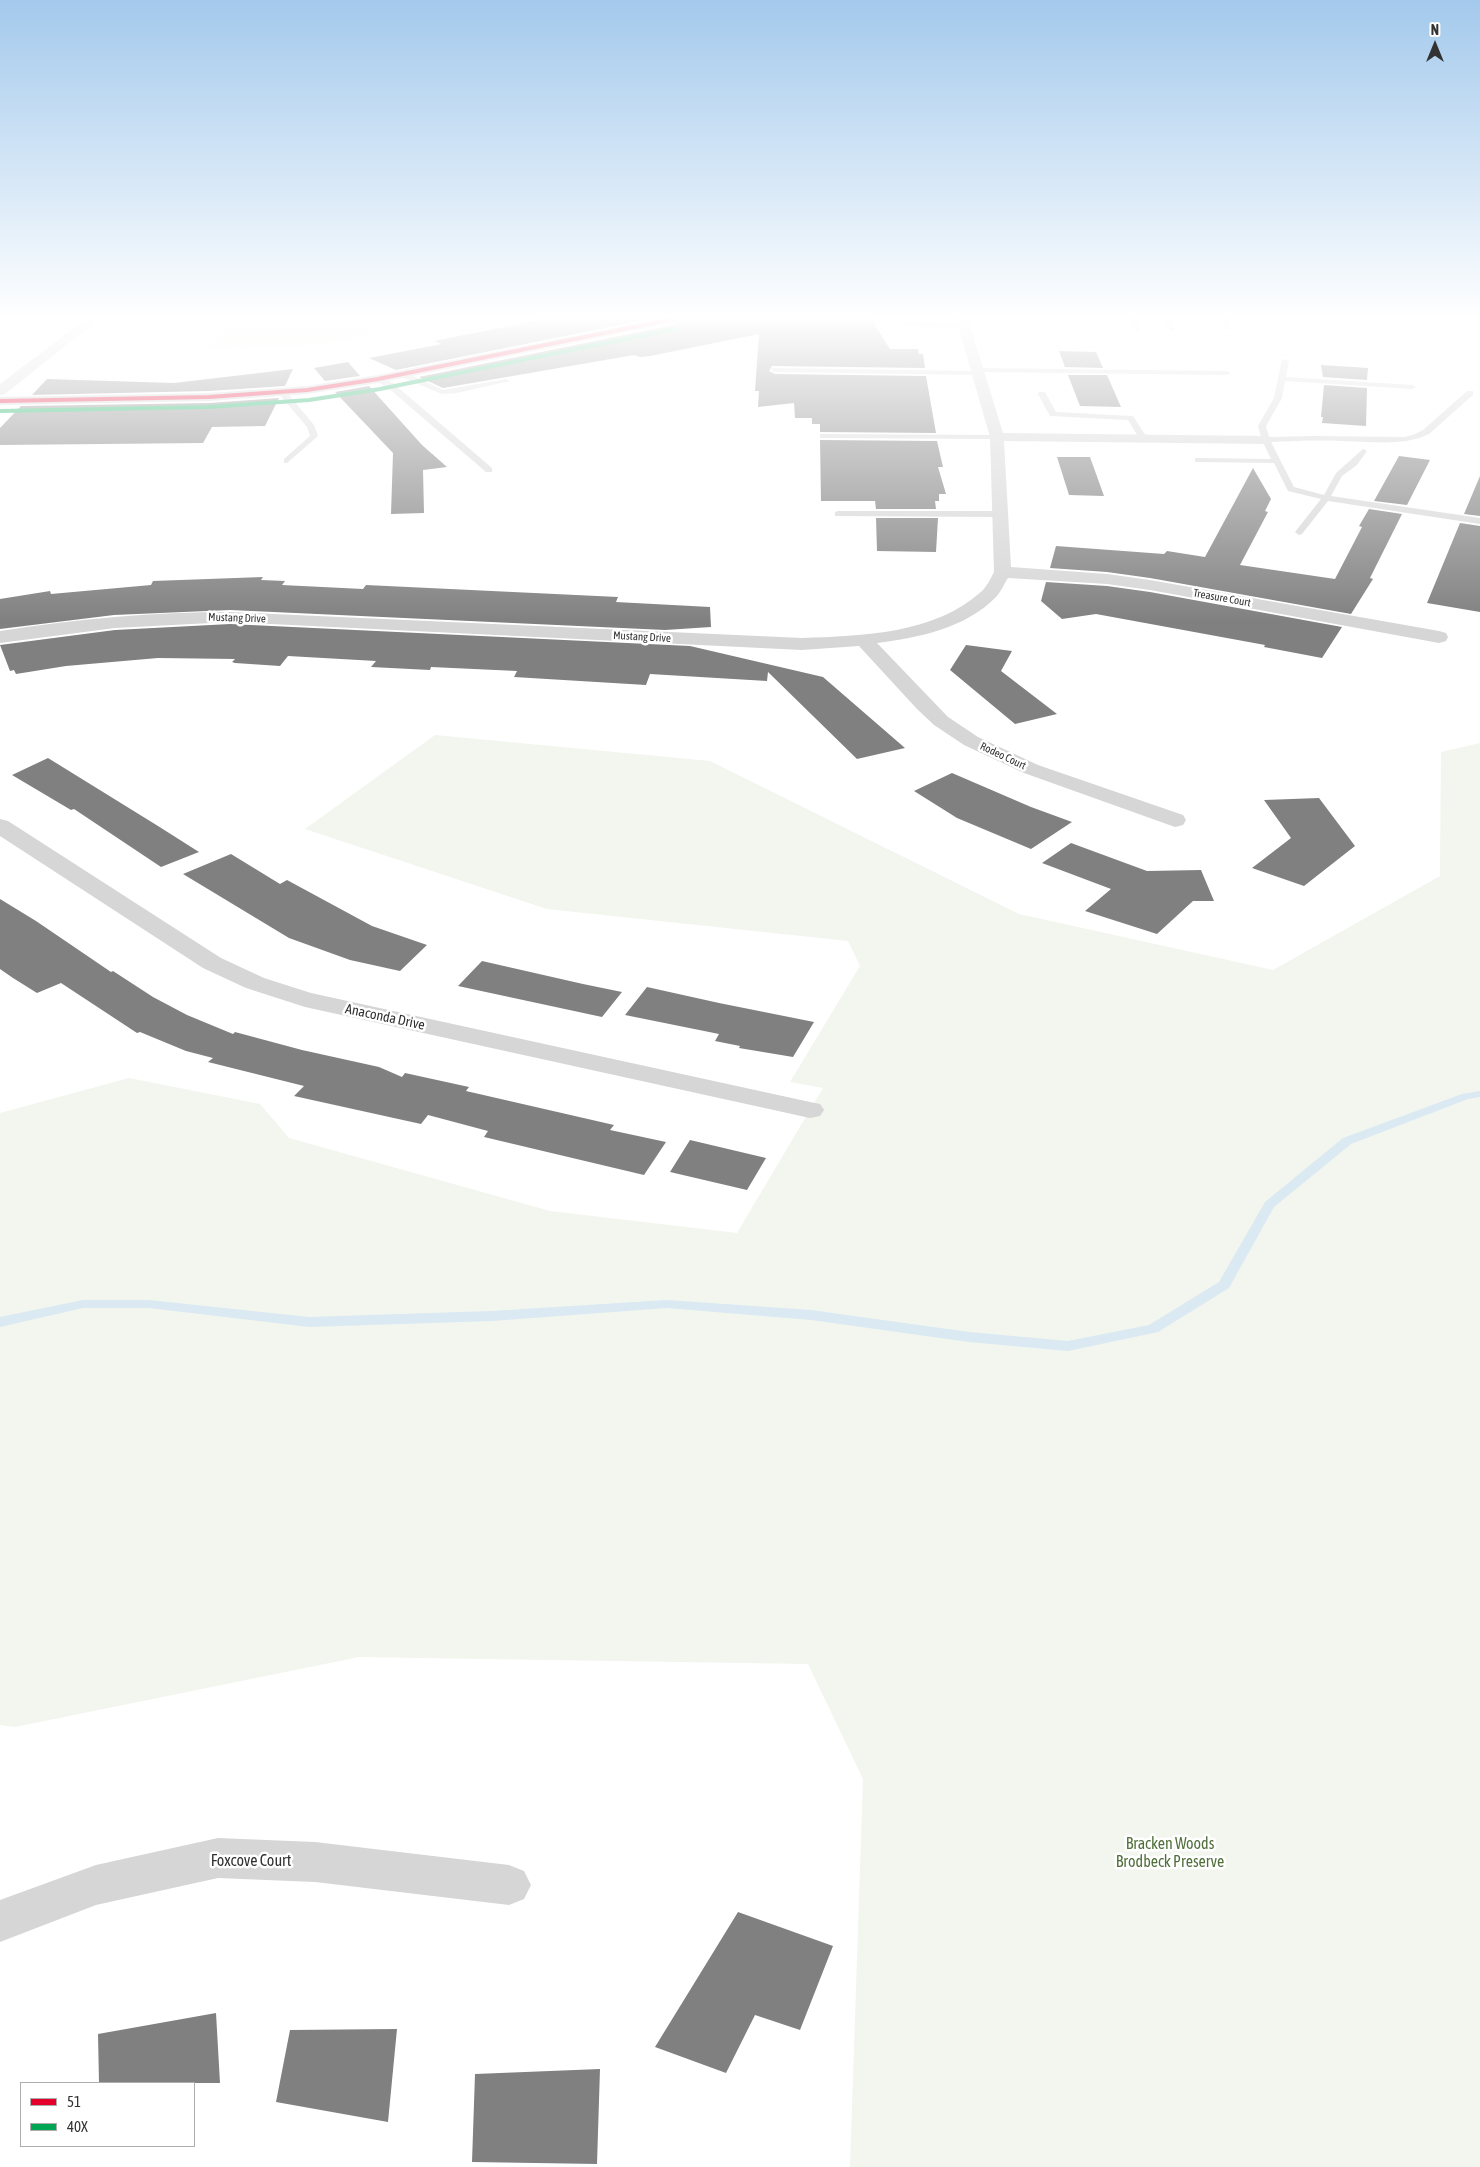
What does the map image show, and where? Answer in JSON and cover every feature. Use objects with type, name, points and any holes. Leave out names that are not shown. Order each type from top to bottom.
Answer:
[{"type":"street","points":[[992,420],[997,437],[1003,572]]},
{"type":"street","points":[[997,437],[1266,440]]},
{"type":"street","name":"Treasure Court","points":[[1003,572],[1150,585],[1439,637]]},
{"type":"street","name":"Mustang Drive","points":[[0,637],[118,621],[184,617],[230,617],[760,643],[802,644],[864,640],[897,634],[953,618],[973,608],[989,596],[998,584],[1003,572]]},
{"type":"street","name":"Rodeo Court","points":[[864,640],[941,721],[971,741],[1030,769],[1175,820]]},
{"type":"street","name":"Anaconda Drive","points":[[0,826],[212,963],[255,983],[305,1000],[810,1110]]},
{"type":"street","name":"Foxcove Court","points":[[0,1921],[96,1885],[218,1858],[316,1862],[509,1885]]},
{"type":"lane","points":[[287,461],[314,436],[311,427],[305,420]]},
{"type":"lane","points":[[431,420],[489,470]]},
{"type":"lane","points":[[1131,420],[1144,439]]},
{"type":"lane","points":[[1265,420],[1262,426],[1266,440],[1291,489],[1326,498],[1480,521]]},
{"type":"lane","points":[[1266,440],[1311,438],[1404,439],[1426,432],[1439,420]]},
{"type":"lane","points":[[823,436],[997,437]]},
{"type":"lane","points":[[1299,532],[1326,498],[1339,475],[1354,463],[1363,451]]},
{"type":"lane","points":[[1198,460],[1276,461]]},
{"type":"lane","points":[[838,514],[1001,514]]},
{"type":"green space","name":"Bracken Woods Brodbeck Preserve","points":[[435,735],[710,761],[1019,914],[1273,970],[1440,876],[1441,752],[1480,743],[1480,2167],[850,2167],[863,1779],[808,1664],[359,1657],[15,1727],[0,1725],[0,1113],[129,1078],[260,1104],[289,1138],[550,1211],[737,1233],[823,1088],[790,1082],[860,966],[848,941],[547,909],[305,829]]},
{"type":"building","points":[[8,420],[268,420],[265,426],[212,427],[203,443],[0,445],[0,428]]},
{"type":"building","points":[[362,420],[400,420],[422,445],[447,467],[423,470],[424,513],[391,514],[393,453]]},
{"type":"building","points":[[812,420],[934,420],[936,433],[820,432],[820,424],[812,424]]},
{"type":"building","points":[[1322,420],[1366,420],[1366,426],[1322,423]]},
{"type":"building","points":[[820,440],[937,441],[943,467],[938,467],[946,494],[939,494],[939,501],[935,501],[936,509],[876,509],[875,501],[821,501]]},
{"type":"building","points":[[1399,456],[1430,460],[1407,505],[1374,501]]},
{"type":"building","points":[[1057,457],[1090,457],[1104,496],[1069,495]]},
{"type":"building","points":[[1253,468],[1271,499],[1265,511],[1268,512],[1240,565],[1335,579],[1362,527],[1359,526],[1369,509],[1402,514],[1370,578],[1373,579],[1351,614],[1150,578],[1107,572],[1050,568],[1056,546],[1164,554],[1167,551],[1205,557]]},
{"type":"building","points":[[1480,476],[1480,516],[1464,514]]},
{"type":"building","points":[[876,518],[938,518],[936,552],[877,551]]},
{"type":"building","points":[[1460,523],[1480,526],[1480,612],[1427,603]]},
{"type":"building","points":[[263,577],[261,580],[285,581],[282,585],[363,589],[366,585],[618,597],[616,602],[710,607],[711,627],[665,630],[230,610],[114,615],[0,629],[0,599],[50,591],[51,594],[151,585],[153,581]]},
{"type":"building","points":[[1046,582],[1107,586],[1150,592],[1342,627],[1322,658],[1264,647],[1265,645],[1096,614],[1062,619],[1041,601]]},
{"type":"building","points":[[230,624],[690,646],[823,677],[905,748],[857,759],[768,672],[767,681],[650,674],[646,685],[514,677],[517,671],[431,667],[430,670],[371,667],[376,661],[288,656],[280,666],[232,662],[235,659],[158,658],[66,666],[16,674],[14,670],[10,671],[0,645],[115,630]]},
{"type":"building","points":[[966,645],[1012,651],[1001,671],[1057,714],[1015,724],[950,670]]},
{"type":"building","points":[[48,758],[199,852],[161,867],[74,809],[71,810],[12,775]]},
{"type":"building","points":[[952,773],[1031,807],[1072,822],[1031,849],[957,818],[914,791]]},
{"type":"building","points":[[1319,798],[1355,846],[1304,886],[1252,868],[1291,838],[1264,800]]},
{"type":"building","points":[[1071,843],[1147,871],[1201,870],[1214,901],[1193,901],[1157,934],[1085,911],[1111,889],[1042,863]]},
{"type":"building","points":[[231,854],[280,884],[287,880],[372,926],[427,945],[400,971],[350,960],[289,938],[183,874]]},
{"type":"building","points":[[0,899],[111,972],[113,971],[153,997],[187,1015],[233,1034],[235,1032],[302,1050],[379,1067],[402,1077],[405,1073],[469,1087],[466,1091],[614,1125],[610,1130],[666,1142],[644,1175],[484,1137],[488,1131],[428,1115],[421,1124],[294,1096],[304,1086],[208,1062],[213,1058],[186,1051],[140,1032],[137,1033],[61,983],[37,993],[13,978],[0,969]]},
{"type":"building","points":[[482,961],[622,992],[602,1017],[458,986]]},
{"type":"building","points":[[647,987],[814,1022],[793,1057],[739,1048],[740,1046],[715,1041],[719,1034],[625,1015]]},
{"type":"building","points":[[690,1140],[766,1158],[747,1190],[670,1172]]},
{"type":"building","points":[[738,1912],[833,1946],[800,2030],[755,2015],[726,2073],[655,2047]]},
{"type":"building","points":[[216,2013],[220,2083],[99,2082],[98,2034]]},
{"type":"building","points":[[397,2029],[388,2122],[276,2102],[290,2030]]},
{"type":"building","points":[[600,2069],[597,2164],[472,2162],[475,2074]]},
{"type":"waterway","points":[[0,1322],[83,1304],[149,1304],[309,1322],[492,1316],[667,1304],[811,1315],[969,1337],[1068,1346],[1153,1329],[1224,1285],[1269,1205],[1347,1141],[1466,1096],[1480,1094]]}]
